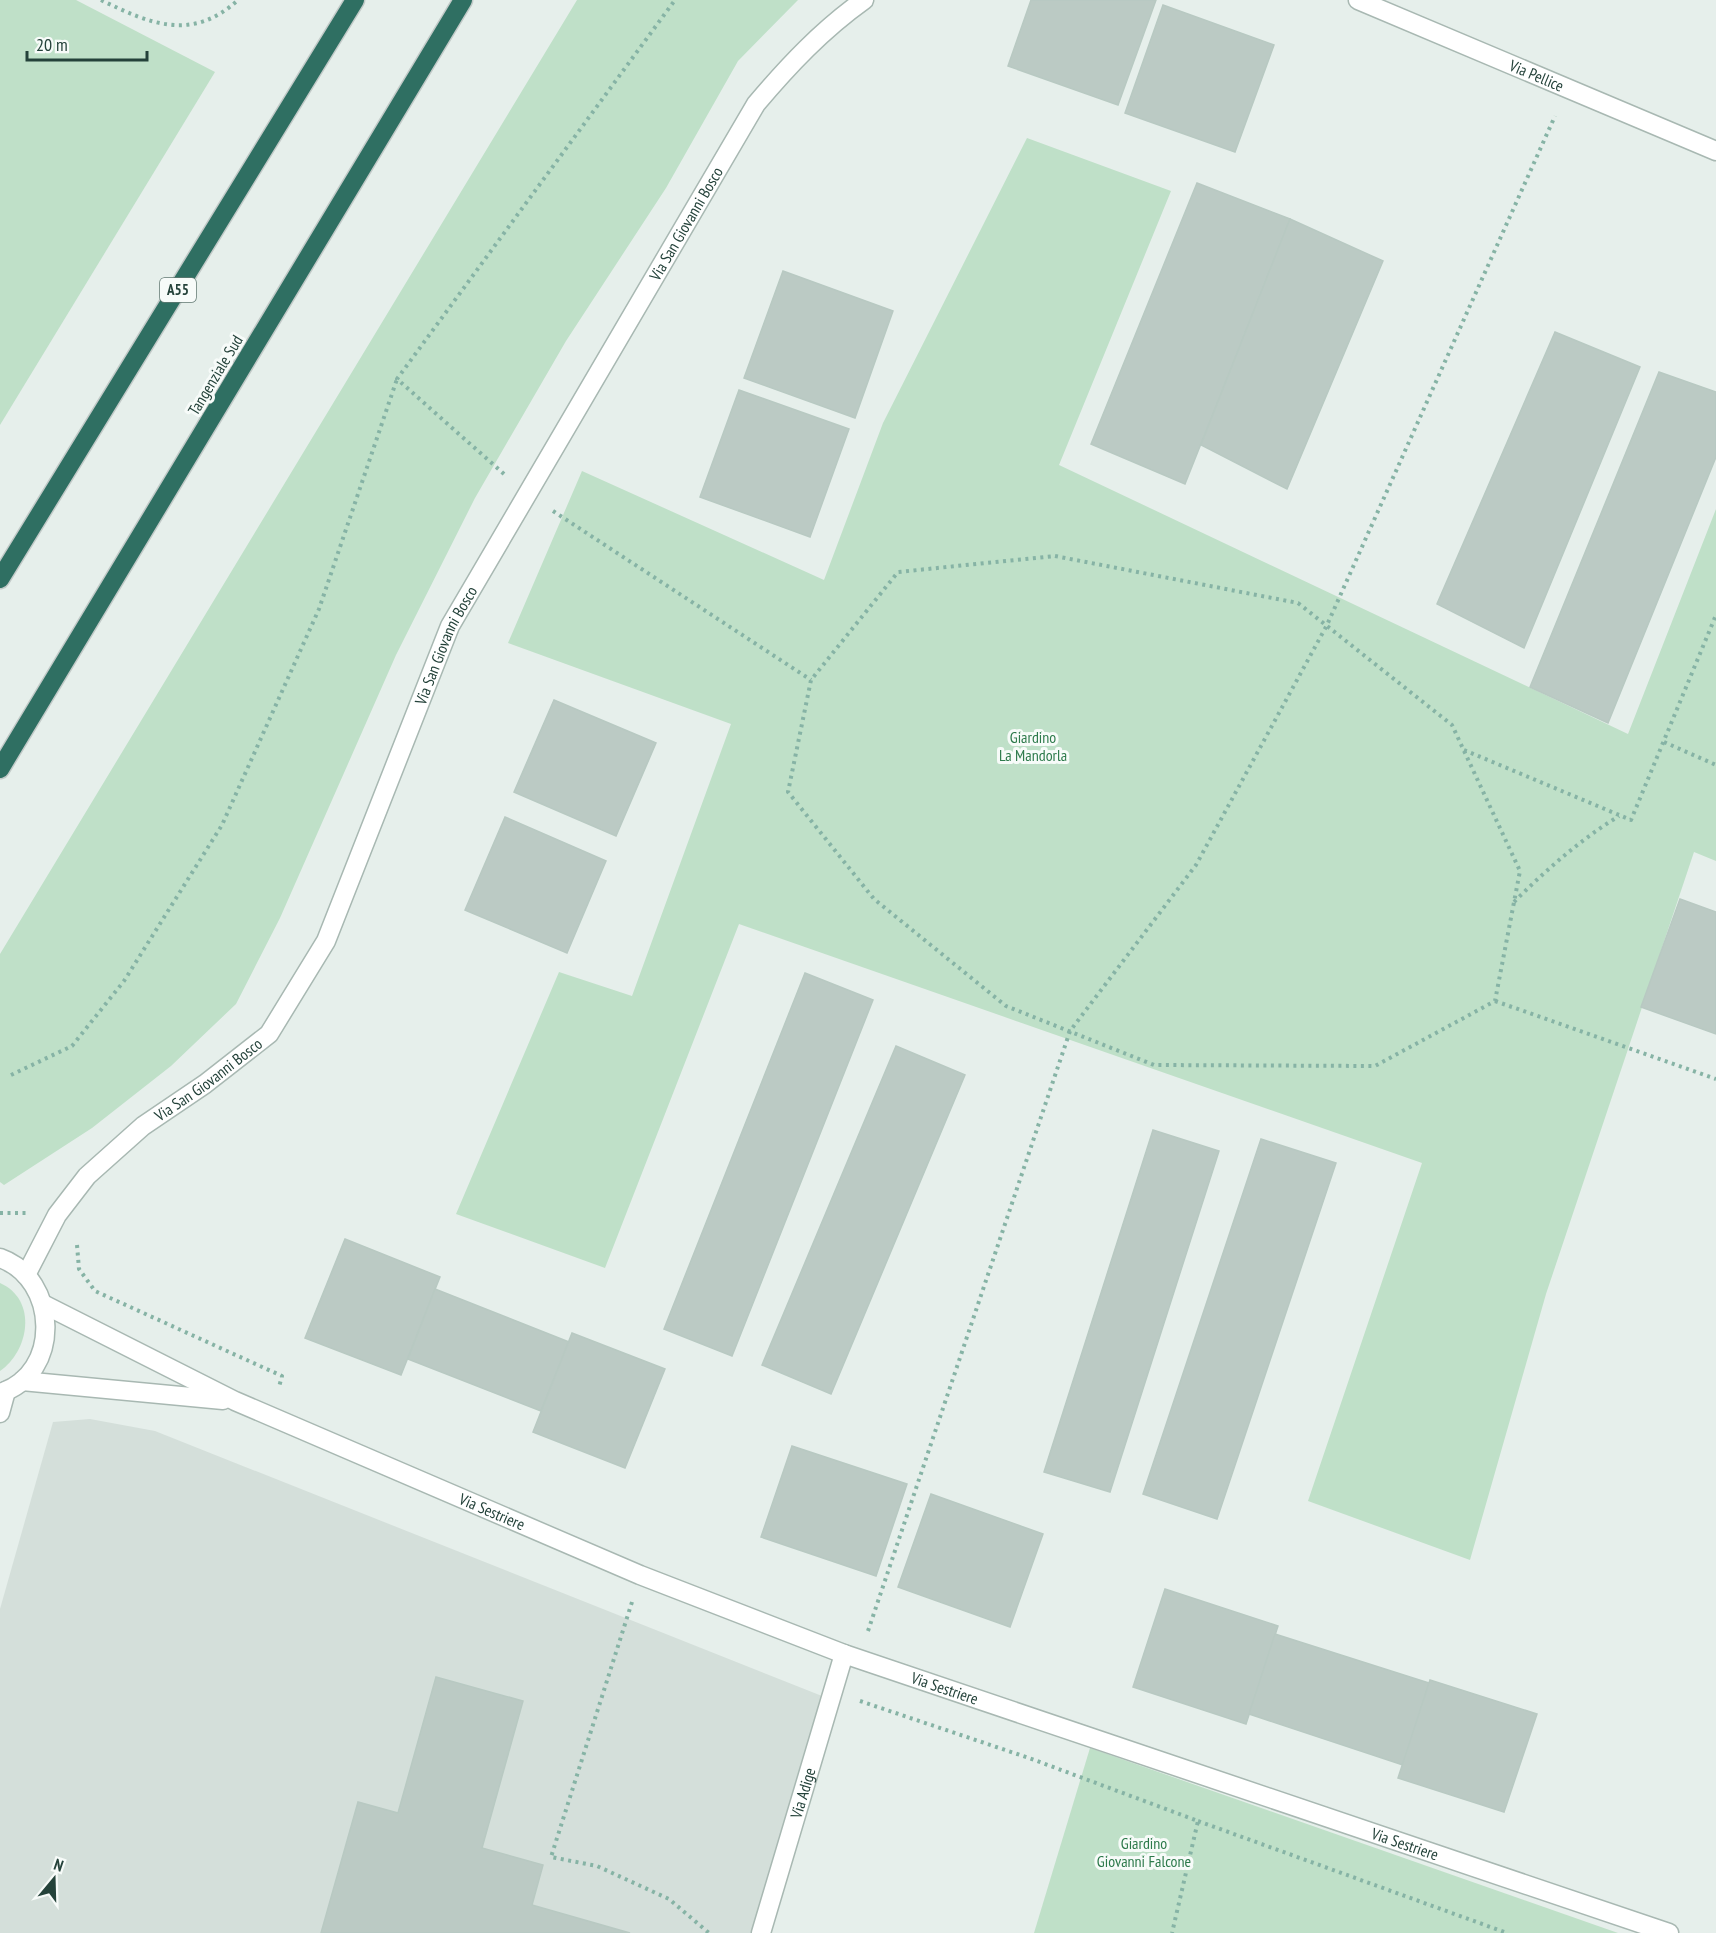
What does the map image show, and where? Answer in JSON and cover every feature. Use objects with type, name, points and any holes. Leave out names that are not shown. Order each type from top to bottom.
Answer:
[{"type":"highway","name":"A55","points":[[0,579],[355,0]]},
{"type":"highway","name":"Tangenziale Sud","points":[[0,770],[463,0]]},
{"type":"street","name":"Via San Giovanni Bosco","points":[[26,1275],[57,1215],[87,1176],[143,1126],[205,1084],[269,1034],[326,940],[450,626],[756,104],[793,60],[838,19],[864,0]]},
{"type":"street","name":"Via Pellice","points":[[1362,1],[1716,151]]},
{"type":"street","points":[[0,1258],[26,1275],[44,1304],[47,1324],[44,1345],[35,1365],[22,1381],[3,1392],[0,1413]]},
{"type":"street","name":"Via Sestriere","points":[[44,1304],[236,1401],[640,1575],[851,1656],[1669,1933]]},
{"type":"street","name":"Via Sestriere","points":[[22,1381],[236,1401]]},
{"type":"street","name":"Via Adige","points":[[761,1933],[851,1656]]},
{"type":"path","points":[[101,0],[141,19],[166,25],[195,24],[222,15],[238,0]]},
{"type":"path","points":[[11,1075],[72,1046],[124,981],[222,825],[318,609],[397,379],[675,0]]},
{"type":"path","points":[[851,1656],[1070,1031],[1196,865],[1327,625],[1568,89]]},
{"type":"path","points":[[397,379],[527,495],[811,680]]},
{"type":"path","points":[[1496,1001],[1520,872],[1452,725],[1298,603],[1055,556],[898,573],[811,680],[788,792],[874,899],[1006,1006],[1154,1065],[1375,1066],[1496,1001],[1716,1079]]},
{"type":"path","points":[[1463,750],[1631,820],[1716,615]]},
{"type":"path","points":[[1664,742],[1716,765]]},
{"type":"path","points":[[1514,903],[1550,866],[1587,836],[1620,815]]},
{"type":"path","points":[[0,1213],[24,1211]]},
{"type":"path","points":[[77,1241],[79,1269],[95,1291],[282,1376],[271,1416]]},
{"type":"path","points":[[640,1575],[551,1857],[597,1866],[660,1895],[709,1933]]},
{"type":"path","points":[[857,1700],[1029,1758],[1507,1933]]},
{"type":"path","points":[[1172,1933],[1198,1821]]},
{"type":"shaded area","points":[[90,1419],[155,1431],[822,1696],[753,1933],[0,1933],[0,1609],[53,1422]]},
{"type":"green space","points":[[0,0],[76,0],[215,72],[0,425]]},
{"type":"green space","points":[[577,0],[798,0],[738,61],[666,188],[566,341],[475,498],[396,655],[280,918],[236,1004],[171,1066],[92,1128],[4,1185],[0,1182],[0,954]]},
{"type":"green space","name":"Giardino La Mandorla","points":[[1027,138],[1171,191],[1059,465],[1628,734],[1716,509],[1716,861],[1694,852],[1546,1294],[1470,1560],[1308,1501],[1422,1163],[739,924],[605,1268],[456,1214],[559,972],[632,996],[731,724],[508,643],[582,471],[824,580],[883,423]]},
{"type":"green space","points":[[0,1283],[12,1291],[20,1301],[25,1326],[18,1351],[0,1371]]},
{"type":"green space","name":"Giardino Giovanni Falcone","points":[[1090,1748],[1618,1933],[1034,1933]]},
{"type":"building","points":[[1031,0],[1156,0],[1118,105],[1008,66]]},
{"type":"building","points":[[1163,5],[1274,45],[1235,152],[1125,113]]},
{"type":"building","points":[[1197,183],[1290,219],[1185,484],[1091,444]]},
{"type":"building","points":[[1290,219],[1383,261],[1287,489],[1201,445]]},
{"type":"building","points":[[783,271],[893,311],[855,418],[744,378]]},
{"type":"building","points":[[1555,332],[1640,367],[1524,648],[1437,604]]},
{"type":"building","points":[[1659,372],[1716,392],[1716,457],[1608,723],[1530,687]]},
{"type":"building","points":[[739,390],[849,429],[810,537],[700,497]]},
{"type":"building","points":[[554,700],[656,743],[616,836],[514,792]]},
{"type":"building","points":[[505,817],[606,861],[567,953],[465,910]]},
{"type":"building","points":[[1680,899],[1716,912],[1716,1034],[1641,1007]]},
{"type":"building","points":[[805,973],[873,1000],[732,1356],[664,1329]]},
{"type":"building","points":[[896,1046],[965,1075],[831,1394],[762,1365]]},
{"type":"building","points":[[1153,1130],[1219,1151],[1110,1492],[1044,1472]]},
{"type":"building","points":[[1261,1139],[1336,1163],[1217,1519],[1143,1494]]},
{"type":"building","points":[[345,1239],[440,1277],[401,1375],[305,1338]]},
{"type":"building","points":[[435,1289],[569,1342],[541,1411],[408,1359]]},
{"type":"building","points":[[572,1333],[665,1369],[625,1468],[533,1432]]},
{"type":"building","points":[[792,1446],[907,1484],[876,1576],[761,1537]]},
{"type":"building","points":[[931,1494],[1043,1534],[1010,1627],[898,1587]]},
{"type":"building","points":[[1165,1589],[1278,1626],[1246,1724],[1133,1687]]},
{"type":"building","points":[[1275,1634],[1429,1683],[1403,1765],[1249,1714]]},
{"type":"building","points":[[436,1677],[523,1701],[482,1848],[543,1865],[532,1905],[630,1933],[321,1933],[358,1802],[398,1813]]},
{"type":"building","points":[[1430,1680],[1537,1714],[1504,1812],[1398,1778]]}]
